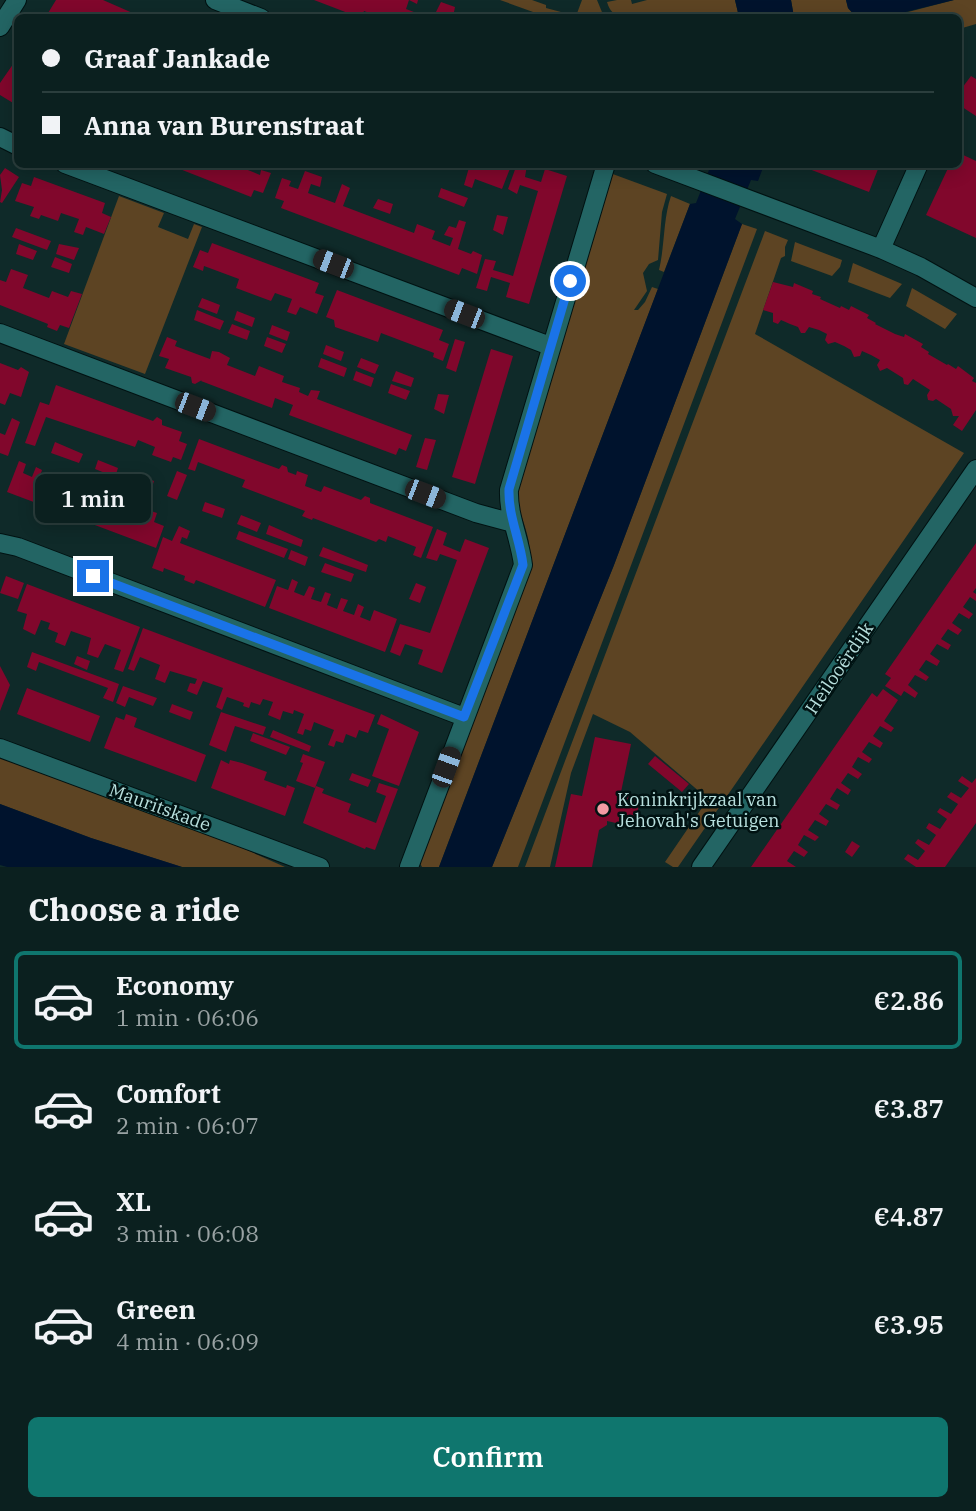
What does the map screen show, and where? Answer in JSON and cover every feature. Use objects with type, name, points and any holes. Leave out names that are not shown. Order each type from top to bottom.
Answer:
[{"type":"street","points":[[0,27],[17,0]]},
{"type":"street","points":[[215,0],[251,14]]},
{"type":"street","points":[[76,168],[550,346]]},
{"type":"street","points":[[409,867],[523,565],[520,544],[508,505],[509,489],[605,168]]},
{"type":"street","points":[[666,168],[881,249],[921,267],[976,298]]},
{"type":"street","points":[[881,249],[917,168]]},
{"type":"street","points":[[0,333],[476,513],[513,523]]},
{"type":"street","name":"Heilooërdijk","points":[[701,867],[976,469]]},
{"type":"street","points":[[0,543],[18,547],[464,717]]},
{"type":"street","name":"Mauritskade","points":[[0,748],[320,867]]},
{"type":"shaded area","points":[[500,0],[532,0],[546,5],[546,8],[568,14],[539,14]]},
{"type":"shaded area","points":[[582,0],[597,0],[603,14],[577,14]]},
{"type":"shaded area","points":[[631,0],[632,4],[647,0],[735,0],[738,14],[616,14],[607,2]]},
{"type":"shaded area","points":[[791,0],[846,0],[853,14],[793,14]]},
{"type":"shaded area","points":[[954,0],[976,0],[976,24],[962,28],[962,14],[900,14]]},
{"type":"shaded area","points":[[610,173],[667,194],[662,212],[658,260],[649,264],[643,273],[647,291],[634,310],[638,310],[645,302],[652,287],[658,289],[439,867],[422,867],[418,859],[529,560],[529,543],[516,492]]},
{"type":"shaded area","points":[[119,196],[164,213],[158,227],[188,239],[194,224],[202,227],[145,374],[64,344]]},
{"type":"shaded area","points":[[671,196],[690,204],[664,272],[659,270]]},
{"type":"shaded area","points":[[742,224],[757,229],[518,867],[492,867],[614,565]]},
{"type":"shaded area","points":[[765,231],[788,240],[785,256],[781,258],[755,334],[964,453],[678,867],[665,862],[708,799],[630,732],[593,714],[571,773],[550,867],[525,867]]},
{"type":"shaded area","points":[[795,242],[842,260],[840,267],[832,276],[791,261]]},
{"type":"shaded area","points":[[853,263],[902,284],[890,298],[848,282]]},
{"type":"shaded area","points":[[912,288],[957,314],[945,329],[906,306]]},
{"type":"shaded area","points":[[0,755],[220,838],[285,867],[182,867],[91,838],[0,804]]},
{"type":"water","points":[[735,0],[791,0],[793,14],[738,14]]},
{"type":"water","points":[[846,0],[954,0],[897,14],[853,14]]},
{"type":"water","points":[[710,168],[763,168],[758,181],[751,180],[735,219],[742,224],[614,565],[492,867],[439,867],[690,204],[696,203]]},
{"type":"water","points":[[0,804],[91,838],[182,867],[0,865]]},
{"type":"building","points":[[56,0],[103,0],[135,14],[47,14]]},
{"type":"building","points":[[314,0],[409,0],[406,9],[419,14],[372,14],[364,11],[363,14],[351,14]]},
{"type":"building","points":[[441,2],[455,7],[454,14],[435,14]]},
{"type":"building","points":[[14,63],[14,104],[0,95],[0,83]]},
{"type":"building","points":[[971,76],[976,79],[976,116],[962,107],[962,88]]},
{"type":"building","points":[[962,154],[976,161],[976,238],[926,215],[948,168],[962,168]]},
{"type":"building","points":[[5,168],[19,177],[2,203],[0,175]]},
{"type":"building","points":[[177,168],[243,168],[260,175],[261,170],[271,173],[263,193],[254,190],[251,197]]},
{"type":"building","points":[[469,168],[510,168],[502,189],[475,179],[472,188],[464,185]]},
{"type":"building","points":[[516,168],[526,168],[525,177],[541,182],[545,169],[567,176],[529,304],[506,297],[510,283],[491,277],[487,291],[476,288],[485,259],[496,261],[493,270],[513,276],[538,191],[520,185],[517,194],[508,189]]},
{"type":"building","points":[[806,168],[878,168],[869,192]]},
{"type":"building","points":[[305,171],[322,177],[320,187],[311,184],[308,193],[335,203],[342,184],[350,188],[343,206],[414,233],[417,224],[435,231],[432,239],[450,246],[453,238],[444,235],[449,226],[456,228],[459,220],[466,222],[458,249],[482,255],[477,274],[462,268],[459,275],[281,208],[284,201],[275,198],[282,178],[291,181],[289,186],[298,189]]},
{"type":"building","points":[[34,177],[105,203],[102,213],[111,217],[104,234],[86,227],[83,235],[74,232],[79,219],[61,213],[58,221],[41,215],[39,219],[30,216],[34,207],[15,201],[22,183],[31,186]]},
{"type":"building","points":[[441,188],[468,198],[464,207],[438,197]]},
{"type":"building","points":[[378,199],[393,204],[390,214],[373,208]]},
{"type":"building","points":[[497,215],[508,217],[503,235],[493,230]]},
{"type":"building","points":[[16,228],[51,241],[47,250],[12,237]]},
{"type":"building","points":[[212,243],[319,283],[315,293],[324,296],[317,314],[300,307],[296,315],[287,312],[292,299],[275,293],[271,301],[236,288],[239,279],[204,266],[203,271],[193,267],[200,250],[208,253]]},
{"type":"building","points":[[19,244],[37,251],[33,260],[16,254]]},
{"type":"building","points":[[59,244],[79,248],[74,260],[56,254]]},
{"type":"building","points":[[55,257],[72,264],[69,273],[51,267]]},
{"type":"building","points":[[11,269],[28,275],[23,288],[49,298],[52,291],[68,297],[71,291],[82,294],[69,328],[60,325],[57,331],[47,327],[48,324],[0,305],[0,280],[6,282]]},
{"type":"building","points":[[773,282],[793,287],[794,283],[840,308],[841,306],[849,310],[851,306],[869,315],[867,318],[875,324],[904,337],[905,334],[923,344],[921,347],[929,352],[928,354],[956,369],[958,366],[974,378],[972,381],[976,383],[976,410],[962,431],[953,425],[959,416],[953,416],[951,409],[936,399],[928,400],[930,390],[913,379],[908,385],[904,384],[903,378],[887,368],[880,371],[877,365],[880,360],[862,351],[860,356],[854,357],[851,350],[844,346],[835,342],[828,344],[825,340],[827,334],[819,330],[809,327],[805,333],[801,333],[798,327],[781,320],[778,324],[773,322],[773,313],[763,310]]},
{"type":"building","points":[[337,290],[443,330],[439,340],[449,344],[443,361],[433,357],[434,353],[381,333],[378,342],[335,327],[334,320],[326,317]]},
{"type":"building","points":[[202,298],[220,305],[217,314],[198,307]]},
{"type":"building","points":[[197,310],[224,321],[220,330],[194,320]]},
{"type":"building","points":[[237,311],[255,318],[252,327],[234,320]]},
{"type":"building","points":[[232,324],[250,331],[247,340],[228,333]]},
{"type":"building","points":[[272,325],[290,332],[287,341],[269,334]]},
{"type":"building","points":[[167,337],[177,341],[175,346],[210,359],[212,351],[219,352],[230,358],[227,365],[255,376],[259,366],[284,376],[282,382],[300,388],[299,392],[308,396],[311,390],[320,391],[317,399],[412,435],[406,451],[399,448],[396,455],[289,415],[293,405],[275,398],[272,408],[202,380],[192,383],[191,377],[165,368],[169,359],[159,356]]},
{"type":"building","points":[[267,337],[286,344],[282,353],[264,346]]},
{"type":"building","points":[[455,339],[465,342],[456,372],[446,368]]},
{"type":"building","points":[[326,345],[344,352],[341,361],[323,354]]},
{"type":"building","points":[[491,349],[513,356],[475,484],[452,477]]},
{"type":"building","points":[[321,358],[347,368],[344,377],[318,367]]},
{"type":"building","points":[[361,358],[379,365],[375,374],[357,367]]},
{"type":"building","points":[[0,363],[18,370],[21,367],[29,372],[21,397],[10,393],[5,405],[0,403]]},
{"type":"building","points":[[356,371],[374,378],[371,387],[353,380]]},
{"type":"building","points":[[396,371],[414,378],[411,387],[392,381]]},
{"type":"building","points":[[391,384],[410,391],[406,400],[388,393]]},
{"type":"building","points":[[56,385],[153,421],[157,417],[162,420],[162,425],[182,432],[179,441],[187,444],[181,460],[173,457],[171,462],[152,455],[155,447],[138,440],[135,447],[46,417],[35,446],[25,443],[40,402],[49,405]]},
{"type":"building","points":[[438,394],[449,395],[444,414],[434,409]]},
{"type":"building","points":[[12,418],[20,422],[8,456],[0,453],[0,433],[5,435]]},
{"type":"building","points":[[425,438],[436,440],[427,470],[416,467]]},
{"type":"building","points":[[199,439],[279,469],[282,465],[287,467],[288,472],[296,475],[297,471],[308,475],[305,486],[321,492],[324,486],[361,500],[365,496],[370,498],[370,503],[433,527],[421,558],[413,555],[416,547],[388,536],[386,542],[379,539],[376,542],[302,516],[305,511],[242,487],[245,480],[198,462],[195,471],[188,469]]},
{"type":"building","points":[[55,442],[83,454],[79,463],[51,453]]},
{"type":"building","points":[[98,460],[118,468],[115,477],[95,469]]},
{"type":"building","points":[[19,461],[26,464],[23,473],[32,477],[36,467],[42,470],[39,479],[49,483],[52,473],[59,476],[55,485],[65,489],[69,480],[75,482],[72,492],[82,495],[85,486],[92,488],[88,498],[98,501],[102,492],[108,495],[105,504],[115,508],[118,498],[125,501],[121,510],[131,514],[134,505],[141,507],[137,516],[147,520],[151,511],[157,513],[154,522],[164,526],[156,548],[7,492]]},
{"type":"building","points":[[177,471],[187,475],[177,500],[167,496]]},
{"type":"building","points":[[134,474],[154,481],[151,490],[131,483]]},
{"type":"building","points":[[205,502],[225,509],[222,518],[202,511]]},
{"type":"building","points":[[241,515],[261,523],[257,532],[237,524]]},
{"type":"building","points":[[269,525],[303,540],[301,547],[266,534]]},
{"type":"building","points":[[179,526],[190,531],[187,539],[182,537],[180,543],[276,580],[265,607],[196,580],[194,584],[184,580],[185,576],[164,568],[163,572],[152,568],[163,537],[172,541]]},
{"type":"building","points":[[437,529],[447,533],[443,545],[460,552],[465,539],[489,548],[442,673],[418,664],[423,650],[405,644],[400,656],[390,652],[400,624],[430,633],[457,560],[440,554],[437,561],[426,558]]},
{"type":"building","points":[[239,531],[288,549],[284,558],[236,539]]},
{"type":"building","points":[[976,543],[976,588],[973,592],[976,594],[976,601],[970,597],[963,607],[973,614],[969,619],[959,613],[952,623],[962,630],[958,635],[948,629],[941,639],[951,645],[948,650],[937,644],[930,654],[940,661],[937,666],[926,660],[919,670],[929,677],[926,681],[915,675],[908,685],[918,693],[915,698],[904,691],[901,696],[885,686],[891,678],[885,674]]},
{"type":"building","points":[[323,547],[368,565],[366,572],[319,556]]},
{"type":"building","points":[[291,550],[308,557],[305,566],[288,559]]},
{"type":"building","points":[[325,563],[354,574],[351,582],[321,572]]},
{"type":"building","points":[[6,576],[24,583],[18,599],[0,593]]},
{"type":"building","points":[[292,579],[298,582],[294,592],[304,596],[309,586],[315,588],[311,599],[321,602],[325,592],[331,594],[327,605],[337,609],[341,598],[348,600],[343,611],[354,615],[358,604],[364,607],[360,617],[370,621],[374,610],[397,619],[385,652],[269,608],[277,586],[288,590]]},
{"type":"building","points":[[416,583],[426,587],[420,603],[409,599]]},
{"type":"building","points":[[27,584],[140,627],[123,672],[114,669],[121,650],[105,644],[98,658],[87,654],[91,638],[71,631],[65,646],[55,642],[58,633],[48,629],[50,623],[41,620],[35,635],[23,629],[27,614],[17,611]]},
{"type":"building","points":[[143,628],[375,715],[368,733],[359,730],[356,738],[346,734],[343,743],[336,741],[334,747],[328,745],[334,730],[314,722],[311,731],[305,729],[303,735],[297,733],[304,714],[294,710],[293,714],[283,711],[280,720],[268,715],[273,702],[263,699],[260,705],[251,702],[249,708],[243,706],[244,703],[227,697],[222,710],[216,707],[223,688],[203,681],[197,695],[187,691],[190,683],[195,684],[197,679],[170,671],[165,683],[155,679],[160,665],[140,657],[134,671],[128,669]]},
{"type":"building","points":[[32,652],[119,684],[113,702],[103,698],[108,688],[39,662],[36,671],[27,667]]},
{"type":"building","points":[[77,656],[90,661],[87,670],[74,664]]},
{"type":"building","points":[[0,666],[10,685],[0,711]]},
{"type":"building","points":[[123,686],[157,698],[153,706],[129,697],[125,707],[116,703]]},
{"type":"building","points":[[27,688],[100,716],[90,742],[17,714]]},
{"type":"building","points":[[883,689],[898,700],[884,721],[894,728],[891,732],[880,726],[873,736],[883,743],[880,748],[869,742],[862,752],[872,759],[869,763],[858,757],[852,767],[862,774],[858,779],[848,773],[841,783],[851,790],[848,795],[837,788],[830,799],[840,805],[837,810],[826,804],[819,814],[829,821],[826,826],[815,820],[808,830],[819,837],[815,841],[804,835],[798,845],[808,852],[804,857],[794,851],[787,861],[796,867],[751,867],[872,693],[877,697]]},
{"type":"building","points":[[172,704],[193,712],[190,720],[169,712]]},
{"type":"building","points":[[221,712],[266,727],[263,735],[235,726],[226,752],[209,745]]},
{"type":"building","points":[[126,714],[137,718],[134,727],[206,755],[196,782],[104,748],[116,717],[124,720]]},
{"type":"building","points":[[381,714],[419,732],[399,786],[372,776],[389,729],[377,724]]},
{"type":"building","points":[[273,730],[311,746],[309,752],[270,737]]},
{"type":"building","points":[[253,733],[290,747],[286,755],[250,741]]},
{"type":"building","name":"Koninkrijkzaal van Jehovah's Getuigen","points":[[595,737],[631,744],[621,792],[641,796],[634,827],[607,821],[607,825],[599,830],[592,867],[555,867],[571,794],[582,796]]},
{"type":"building","points":[[303,754],[325,762],[315,788],[296,781],[303,763],[300,762]]},
{"type":"building","points":[[655,756],[689,784],[682,792],[648,764]]},
{"type":"building","points":[[221,760],[229,764],[230,760],[242,763],[267,772],[264,780],[286,788],[287,785],[295,788],[285,816],[211,788]]},
{"type":"building","points":[[352,773],[371,780],[368,787],[349,780]]},
{"type":"building","points":[[962,776],[972,783],[976,778],[976,823],[945,867],[916,867],[904,859],[908,854],[918,860],[925,851],[915,843],[918,839],[929,845],[936,835],[926,828],[929,823],[940,829],[947,819],[937,812],[940,808],[951,814],[958,804],[947,797],[951,792],[961,798],[969,788],[958,781]]},
{"type":"building","points":[[379,783],[398,789],[375,850],[365,849],[303,823],[316,786],[324,789],[322,793],[351,804],[348,812],[376,823],[386,796],[376,792]]},
{"type":"building","points":[[852,841],[860,846],[852,857],[845,852]]},
{"type":"place","name":"Koninkrijkzaal van Jehovah's Getuigen","points":[[603,809]]},
{"type":"route","points":[[93,576],[464,717],[523,565],[520,544],[508,505],[509,489],[570,281]]}]
